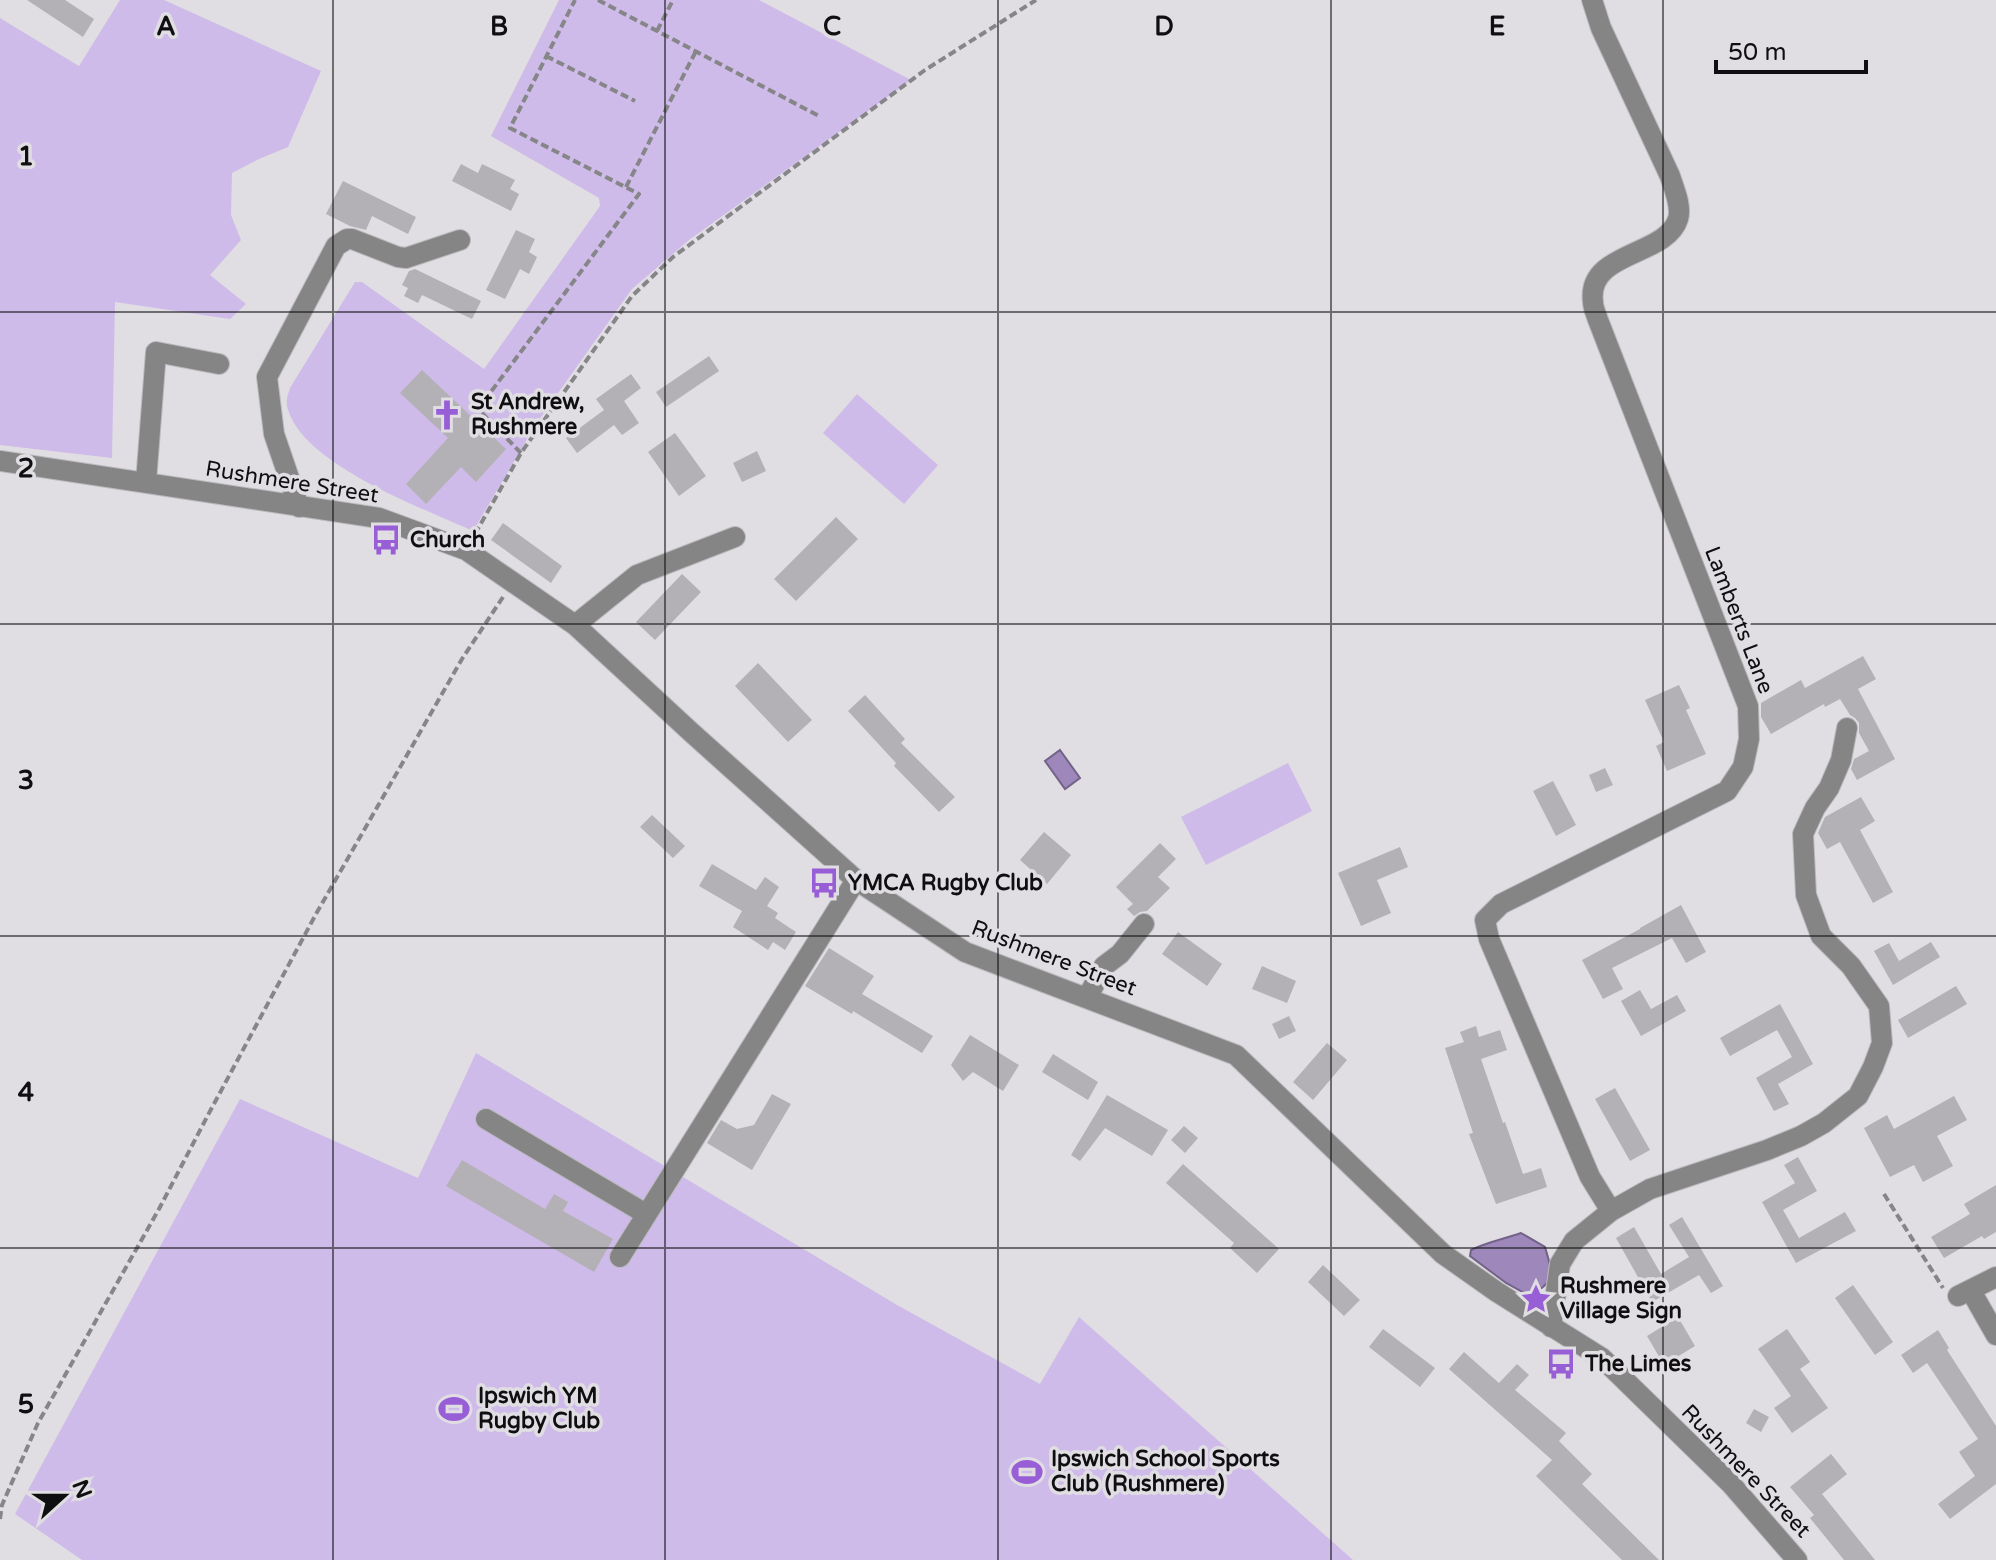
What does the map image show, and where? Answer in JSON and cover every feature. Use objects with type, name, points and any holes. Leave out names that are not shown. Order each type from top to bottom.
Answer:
[{"type":"street","name":"Lamberts Lane","points":[[1592,0],[1601,28],[1670,176],[1677,196],[1679,216],[1663,239],[1620,258],[1605,269],[1595,283],[1592,300],[1748,706],[1749,739],[1743,767],[1727,791],[1501,904],[1485,920],[1489,939],[1590,1177],[1611,1211]]},
{"type":"street","points":[[299,507],[274,434],[267,377],[336,246],[352,239],[406,258],[460,240]]},
{"type":"street","points":[[146,482],[156,352],[219,364]]},
{"type":"street","name":"Rushmere Street","points":[[0,461],[379,518],[466,550],[575,625],[856,880],[965,952],[1236,1055],[1443,1254],[1602,1358],[1731,1484],[1797,1560]]},
{"type":"street","points":[[575,625],[637,575],[735,537]]},
{"type":"street","points":[[1551,1327],[1560,1264],[1574,1241],[1611,1211],[1650,1189],[1801,1136],[1824,1123],[1858,1096],[1873,1067],[1882,1043],[1879,1006],[1851,966],[1821,936],[1806,895],[1803,834],[1841,760],[1847,728]]},
{"type":"street","points":[[620,1257],[856,880]]},
{"type":"street","points":[[1087,998],[1104,966],[1120,954],[1144,924]]},
{"type":"street","points":[[486,1119],[646,1214]]},
{"type":"street","points":[[1996,1277],[1965,1294],[1996,1335]]},
{"type":"path","points":[[521,453],[478,409],[639,194],[510,128],[575,0]]},
{"type":"path","points":[[598,0],[819,116]]},
{"type":"path","points":[[657,31],[673,0]]},
{"type":"path","points":[[466,550],[521,453],[632,296],[673,257],[925,70],[1036,0]]},
{"type":"path","points":[[626,187],[696,51]]},
{"type":"path","points":[[546,56],[635,101]]},
{"type":"path","points":[[0,1519],[2,1505],[38,1423],[159,1209],[316,914],[462,659],[513,581]]},
{"type":"path","points":[[1884,1194],[1946,1294],[1965,1294]]},
{"type":"shaded area","points":[[120,0],[164,0],[321,71],[288,147],[232,173],[231,215],[241,240],[210,275],[246,304],[230,319],[115,302],[112,458],[0,445],[0,18],[79,66]]},
{"type":"shaded area","points":[[559,0],[759,0],[911,80],[689,240],[632,289],[536,424],[473,531],[396,497],[338,465],[315,447],[297,427],[287,399],[290,388],[355,282],[362,282],[484,369],[600,206],[599,198],[491,136]]},
{"type":"shaded area","points":[[857,394],[938,465],[904,504],[823,433]]},
{"type":"shaded area","points":[[1060,750],[1080,778],[1065,789],[1045,761]]},
{"type":"shaded area","points":[[1288,763],[1312,811],[1206,865],[1181,817]]},
{"type":"shaded area","name":"Ipswich YM Rugby Club","points":[[476,1053],[897,1305],[1040,1384],[1079,1317],[1353,1560],[82,1560],[15,1514],[240,1099],[418,1178]]},
{"type":"shaded area","points":[[1521,1233],[1545,1247],[1551,1271],[1545,1286],[1530,1296],[1506,1283],[1470,1256],[1471,1250],[1477,1247]]},
{"type":"building","points":[[27,0],[65,0],[94,19],[83,37]]},
{"type":"building","points":[[461,164],[478,173],[482,164],[515,180],[510,189],[519,194],[511,211],[452,181]]},
{"type":"building","points":[[343,181],[416,217],[408,234],[372,216],[366,230],[326,214]]},
{"type":"building","points":[[516,230],[535,239],[529,252],[537,257],[529,274],[520,269],[505,299],[486,290]]},
{"type":"building","points":[[415,269],[481,301],[472,319],[422,295],[418,303],[404,296],[408,288],[402,285],[409,271]]},
{"type":"building","points":[[709,356],[719,371],[666,407],[656,392]]},
{"type":"building","name":"St Andrew, Rushmere","points":[[422,370],[506,449],[476,482],[461,467],[426,504],[406,484],[448,438],[400,393]]},
{"type":"building","points":[[631,374],[641,388],[624,401],[639,423],[622,435],[614,425],[577,453],[566,438],[604,410],[596,399]]},
{"type":"building","points":[[675,433],[706,476],[679,496],[648,452]]},
{"type":"building","points":[[757,451],[766,471],[742,482],[733,463]]},
{"type":"building","points":[[836,517],[858,539],[796,601],[774,579]]},
{"type":"building","points":[[503,523],[562,566],[551,583],[491,540]]},
{"type":"building","points":[[682,574],[701,592],[655,640],[636,622]]},
{"type":"building","points":[[1863,656],[1876,679],[1858,689],[1895,759],[1857,780],[1851,769],[1854,759],[1869,751],[1859,733],[1859,723],[1840,699],[1825,707],[1824,704],[1771,734],[1761,717],[1761,703],[1801,680],[1805,688]]},
{"type":"building","points":[[758,663],[812,720],[788,742],[735,686]]},
{"type":"building","points":[[1679,685],[1690,708],[1686,710],[1706,754],[1667,771],[1656,746],[1664,742],[1645,700]]},
{"type":"building","points":[[865,695],[905,739],[901,743],[955,797],[939,812],[894,766],[896,763],[848,711]]},
{"type":"building","points":[[1605,768],[1613,785],[1596,792],[1589,775]]},
{"type":"building","points":[[1553,781],[1576,825],[1556,836],[1533,791]]},
{"type":"building","points":[[1861,797],[1875,821],[1860,830],[1893,892],[1873,903],[1840,842],[1827,849],[1818,833],[1825,817]]},
{"type":"building","points":[[652,815],[685,846],[673,858],[640,827]]},
{"type":"building","points":[[1044,832],[1071,855],[1047,884],[1020,860]]},
{"type":"building","points":[[1160,843],[1176,859],[1158,877],[1170,888],[1147,911],[1134,916],[1127,909],[1133,904],[1116,887]]},
{"type":"building","points":[[1400,847],[1408,867],[1377,880],[1391,913],[1361,926],[1338,873]]},
{"type":"building","points":[[712,864],[756,890],[765,877],[779,887],[767,906],[778,913],[775,918],[796,932],[785,950],[773,942],[768,950],[733,927],[742,911],[699,886]]},
{"type":"building","points":[[1681,905],[1706,952],[1686,963],[1672,938],[1612,968],[1623,989],[1603,999],[1582,960]]},
{"type":"building","points":[[1178,932],[1222,964],[1207,986],[1162,954]]},
{"type":"building","points":[[1931,942],[1940,957],[1893,985],[1874,951],[1889,943],[1899,961]]},
{"type":"building","points":[[829,948],[874,976],[862,994],[933,1036],[922,1053],[805,986]]},
{"type":"building","points":[[1262,966],[1296,981],[1287,1003],[1252,989]]},
{"type":"building","points":[[1956,986],[1967,1004],[1908,1038],[1898,1020]]},
{"type":"building","points":[[1640,990],[1651,1009],[1677,995],[1686,1011],[1641,1036],[1621,1001]]},
{"type":"building","points":[[1780,1004],[1813,1064],[1778,1084],[1789,1104],[1774,1111],[1756,1078],[1792,1057],[1777,1030],[1730,1056],[1720,1038]]},
{"type":"building","points":[[1289,1016],[1296,1031],[1279,1039],[1272,1024]]},
{"type":"building","points":[[1476,1026],[1479,1037],[1500,1030],[1507,1050],[1481,1059],[1523,1174],[1541,1168],[1547,1187],[1496,1204],[1469,1134],[1473,1133],[1445,1048],[1464,1042],[1460,1032]]},
{"type":"building","points":[[970,1035],[1019,1065],[1003,1091],[973,1072],[963,1081],[951,1065]]},
{"type":"building","points":[[1327,1043],[1347,1060],[1313,1100],[1293,1082]]},
{"type":"building","points":[[1053,1054],[1098,1082],[1088,1100],[1042,1072]]},
{"type":"building","points":[[1615,1088],[1650,1150],[1630,1161],[1595,1099]]},
{"type":"building","points":[[772,1094],[791,1104],[752,1170],[707,1143],[721,1120],[737,1129],[754,1125]]},
{"type":"building","points":[[1107,1095],[1168,1130],[1152,1156],[1105,1128],[1080,1161],[1071,1155]]},
{"type":"building","points":[[1954,1096],[1967,1120],[1937,1136],[1953,1166],[1923,1182],[1914,1165],[1890,1177],[1864,1128],[1887,1115],[1894,1129]]},
{"type":"building","points":[[1184,1126],[1198,1138],[1185,1153],[1171,1140]]},
{"type":"building","points":[[1798,1157],[1817,1191],[1783,1210],[1799,1238],[1845,1212],[1856,1231],[1796,1263],[1762,1202],[1795,1183],[1784,1165]]},
{"type":"building","points":[[462,1160],[545,1209],[554,1194],[568,1202],[563,1211],[613,1239],[594,1272],[446,1186]]},
{"type":"building","points":[[1183,1164],[1279,1249],[1257,1273],[1230,1248],[1234,1243],[1166,1183]]},
{"type":"building","points":[[1996,1185],[1996,1232],[1984,1239],[1982,1236],[1944,1258],[1931,1237],[1970,1214],[1964,1204]]},
{"type":"building","points":[[1682,1217],[1723,1286],[1711,1293],[1699,1275],[1652,1302],[1616,1238],[1634,1227],[1661,1274],[1689,1257],[1669,1225]]},
{"type":"building","points":[[1323,1265],[1360,1300],[1344,1316],[1308,1282]]},
{"type":"building","points":[[1853,1285],[1893,1342],[1875,1355],[1835,1298]]},
{"type":"building","points":[[1678,1317],[1695,1346],[1664,1365],[1647,1336]]},
{"type":"building","points":[[1383,1329],[1435,1368],[1420,1387],[1369,1347]]},
{"type":"building","points":[[1787,1329],[1810,1362],[1800,1369],[1828,1408],[1792,1433],[1774,1408],[1791,1396],[1758,1349]]},
{"type":"building","points":[[1938,1330],[1949,1348],[1947,1350],[1996,1426],[1996,1484],[1950,1519],[1938,1504],[1975,1476],[1959,1452],[1978,1439],[1927,1363],[1913,1373],[1901,1355]]},
{"type":"building","points":[[1464,1352],[1499,1383],[1517,1364],[1529,1375],[1515,1390],[1566,1433],[1559,1441],[1592,1474],[1582,1484],[1659,1560],[1622,1560],[1536,1476],[1552,1460],[1449,1369]]},
{"type":"building","points":[[1754,1409],[1769,1417],[1761,1432],[1746,1423]]},
{"type":"building","points":[[1831,1454],[1847,1474],[1822,1494],[1875,1560],[1844,1560],[1810,1518],[1814,1515],[1790,1487]]},
{"type":"place","name":"St Andrew, Rushmere","points":[[447,415]]},
{"type":"place","name":"Church","points":[[386,540]]},
{"type":"place","name":"YMCA Rugby Club","points":[[824,883]]},
{"type":"place","name":"Rushmere Village Sign","points":[[1536,1299]]},
{"type":"place","name":"The Limes","points":[[1561,1364]]},
{"type":"place","name":"Ipswich YM Rugby Club","points":[[454,1409]]},
{"type":"place","name":"Ipswich School Sports Club (Rushmere)","points":[[1027,1472]]}]
